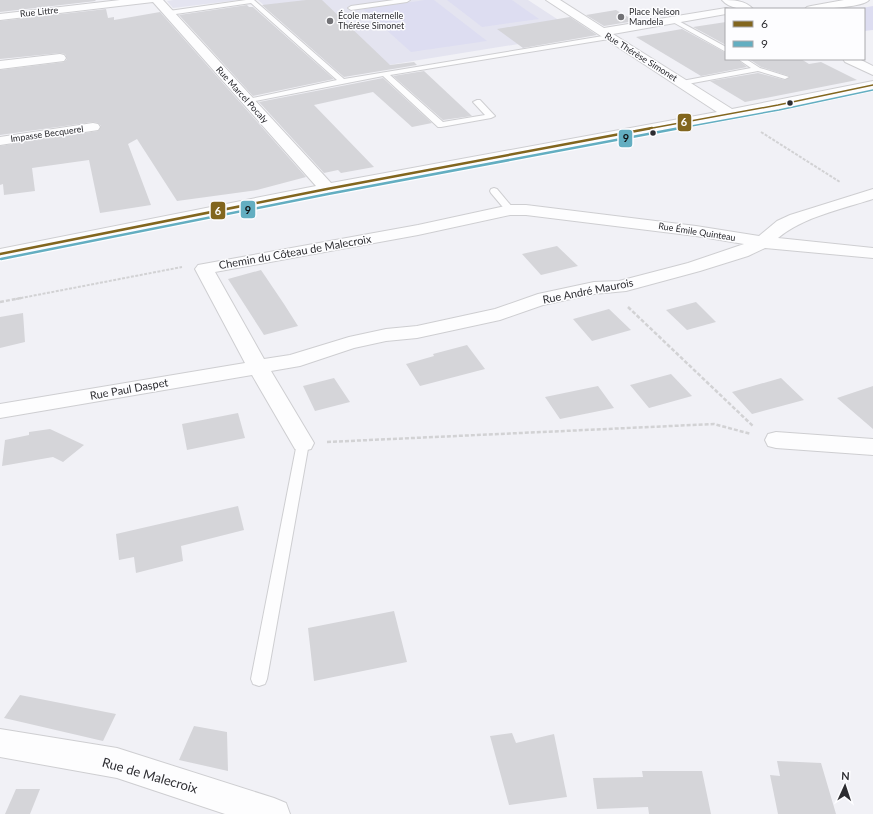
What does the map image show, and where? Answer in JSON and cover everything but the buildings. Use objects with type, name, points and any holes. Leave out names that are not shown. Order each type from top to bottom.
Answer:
[{"type":"street","name":"Rue Littre","points":[[0,17],[149,0]]},
{"type":"street","name":"Rue Marcel Pocaly","points":[[157,0],[327,189]]},
{"type":"street","name":"Rue Thérèse Simonet","points":[[552,0],[730,114]]},
{"type":"street","points":[[728,0],[743,8]]},
{"type":"street","points":[[817,8],[863,0]]},
{"type":"street","points":[[606,35],[672,20],[725,11]]},
{"type":"street","points":[[0,65],[60,58]]},
{"type":"street","points":[[851,60],[873,71]]},
{"type":"street","points":[[0,254],[327,189],[730,114],[873,85]]},
{"type":"street","name":"Impasse Becquerel","points":[[0,141],[93,127]]},
{"type":"street","points":[[763,242],[783,225],[796,219],[868,195]]},
{"type":"street","name":"Rue Émile Quinteau","points":[[510,210],[548,212],[696,231],[763,242]]},
{"type":"street","name":"Chemin du Côteau de Malecroix","points":[[303,443],[258,367],[204,269],[418,230],[510,210]]},
{"type":"street","points":[[763,242],[873,253]]},
{"type":"street","name":"Rue André Maurois","points":[[258,367],[293,361],[349,343],[386,335],[417,332],[500,314],[538,300],[594,288],[619,287],[694,267],[742,252],[763,242]]},
{"type":"street","name":"Rue Paul Daspet","points":[[0,411],[258,367]]},
{"type":"street","points":[[776,440],[873,447]]},
{"type":"street","name":"Rue de Malecroix","points":[[0,743],[117,763],[274,814]]},
{"type":"lane","points":[[351,8],[407,0]]},
{"type":"lane","points":[[169,13],[252,1],[342,81]]},
{"type":"lane","points":[[672,20],[725,49]]},
{"type":"lane","points":[[248,101],[325,86],[342,81],[606,35]]},
{"type":"lane","points":[[743,60],[758,69],[785,77]]},
{"type":"lane","points":[[682,83],[758,69]]},
{"type":"lane","points":[[386,74],[442,125],[491,116],[476,102]]},
{"type":"lane","points":[[494,191],[510,210]]},
{"type":"lane","points":[[259,679],[303,443]]},
{"type":"path","points":[[761,132],[868,195]]},
{"type":"path","points":[[0,302],[185,266],[204,269]]},
{"type":"path","points":[[303,443],[714,424],[754,435],[754,426],[607,288]]},
{"type":"shaded area","points":[[239,0],[173,8],[167,1]]},
{"type":"shaded area","points":[[258,0],[528,0],[580,34],[339,73]]},
{"type":"shaded area","points":[[434,0],[487,41],[411,52],[363,9]]},
{"type":"shaded area","points":[[447,0],[512,0],[539,19],[482,27]]},
{"type":"shaded area","points":[[873,6],[873,30],[865,31],[865,8],[862,8]]},
{"type":"transit line","name":"6","points":[[0,254],[327,189],[778,105],[873,85]]},
{"type":"transit line","name":"9","points":[[1,259],[328,194],[779,110],[873,90]]},
{"type":"place","name":"Place Nelson Mandela","points":[[621,17]]},
{"type":"place","name":"École maternelle Thérèse Simonet","points":[[330,21]]}]
